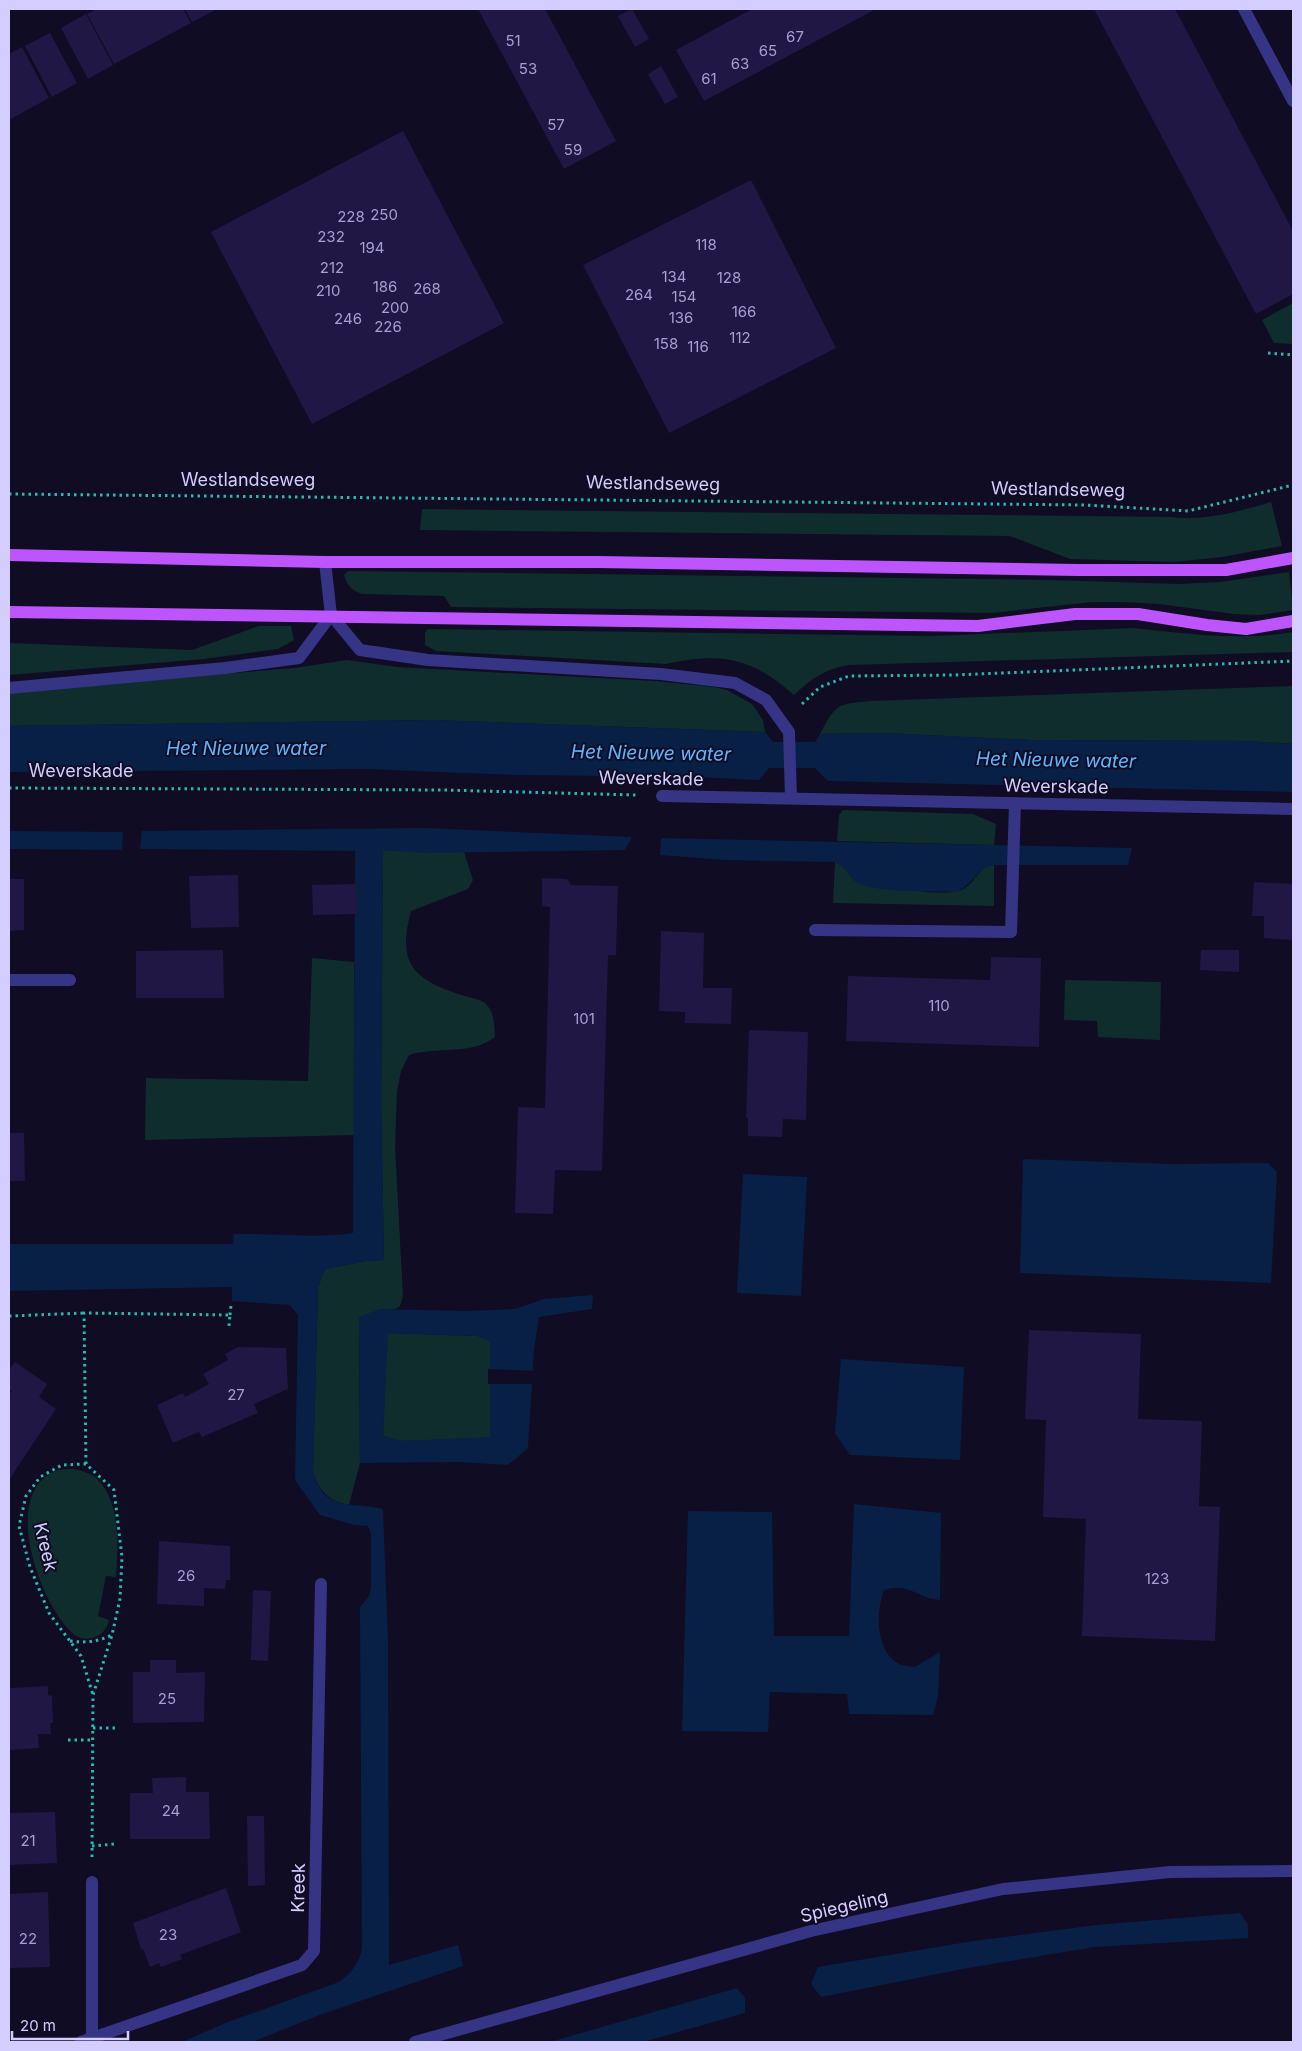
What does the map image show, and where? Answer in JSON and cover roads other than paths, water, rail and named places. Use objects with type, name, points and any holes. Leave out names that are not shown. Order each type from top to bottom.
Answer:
[{"type":"main road","points":[[9,555],[325,562],[598,562],[1078,570],[1217,570],[1293,558]]},
{"type":"main road","points":[[9,612],[331,615],[978,626],[1075,614],[1138,614],[1246,629],[1293,621]]},
{"type":"street","points":[[1244,9],[1293,101]]},
{"type":"street","points":[[325,562],[331,615],[360,650],[428,660],[661,674],[734,684],[766,700],[789,732],[791,798]]},
{"type":"street","points":[[9,688],[225,668],[300,658],[331,615]]},
{"type":"street","name":"Weverskade","points":[[662,796],[1293,809]]},
{"type":"street","points":[[815,930],[1011,932],[1015,803]]},
{"type":"street","points":[[9,980],[70,980]]},
{"type":"street","name":"Kreek","points":[[92,1882],[89,2040],[302,1965],[314,1952],[321,1584]]},
{"type":"street","name":"Spiegeling","points":[[415,2042],[811,1931],[1003,1889],[1170,1872],[1293,1871]]},
{"type":"water","name":"Het Nieuwe water","points":[[433,720],[765,732],[773,742],[815,742],[820,734],[883,733],[1031,740],[1246,741],[1293,744],[1293,792],[828,781],[815,768],[769,768],[759,780],[695,777],[517,775],[366,769],[9,772],[9,726]]},
{"type":"water","points":[[424,828],[632,837],[625,850],[422,853],[383,850],[381,1103],[384,1260],[366,1261],[325,1269],[318,1287],[313,1472],[324,1494],[332,1500],[350,1505],[383,1509],[388,1642],[389,1965],[458,1945],[463,1966],[322,2014],[252,2042],[182,2042],[228,2022],[339,1982],[348,1975],[359,1960],[362,1949],[360,1607],[369,1596],[371,1588],[371,1534],[368,1526],[354,1525],[320,1515],[295,1480],[298,1315],[290,1305],[232,1301],[232,1287],[9,1291],[9,1244],[233,1244],[234,1234],[308,1236],[353,1233],[355,851],[140,849],[142,831]]},
{"type":"water","points":[[9,831],[123,832],[122,850],[9,849]]},
{"type":"water","points":[[661,838],[1132,848],[1128,865],[991,865],[981,871],[961,890],[955,892],[891,890],[866,886],[852,879],[835,862],[726,860],[660,855]]},
{"type":"water","points":[[1023,1159],[1172,1164],[1268,1163],[1277,1172],[1271,1283],[1020,1273]]},
{"type":"water","points":[[743,1174],[807,1177],[801,1296],[737,1293]]},
{"type":"water","points":[[593,1295],[592,1309],[539,1317],[534,1350],[528,1448],[508,1465],[459,1462],[360,1463],[359,1317],[381,1309],[466,1311],[515,1309],[544,1299]],"holes":[[[388,1333],[478,1336],[490,1341],[490,1437],[400,1441],[383,1436]]]},
{"type":"water","points":[[841,1359],[964,1367],[960,1460],[850,1455],[835,1433]]},
{"type":"water","points":[[854,1504],[941,1513],[940,1600],[932,1599],[907,1589],[893,1588],[884,1590],[879,1620],[879,1630],[885,1650],[899,1664],[915,1667],[940,1652],[938,1696],[933,1715],[849,1714],[847,1694],[770,1692],[768,1732],[682,1731],[688,1511],[772,1512],[774,1636],[849,1636]]},
{"type":"water","points":[[1240,1913],[1248,1924],[1248,1938],[1094,1947],[968,1968],[821,1997],[811,1984],[818,1967],[967,1942],[1096,1925]]},
{"type":"water","points":[[737,1988],[745,1998],[745,2013],[643,2042],[550,2042]]}]
